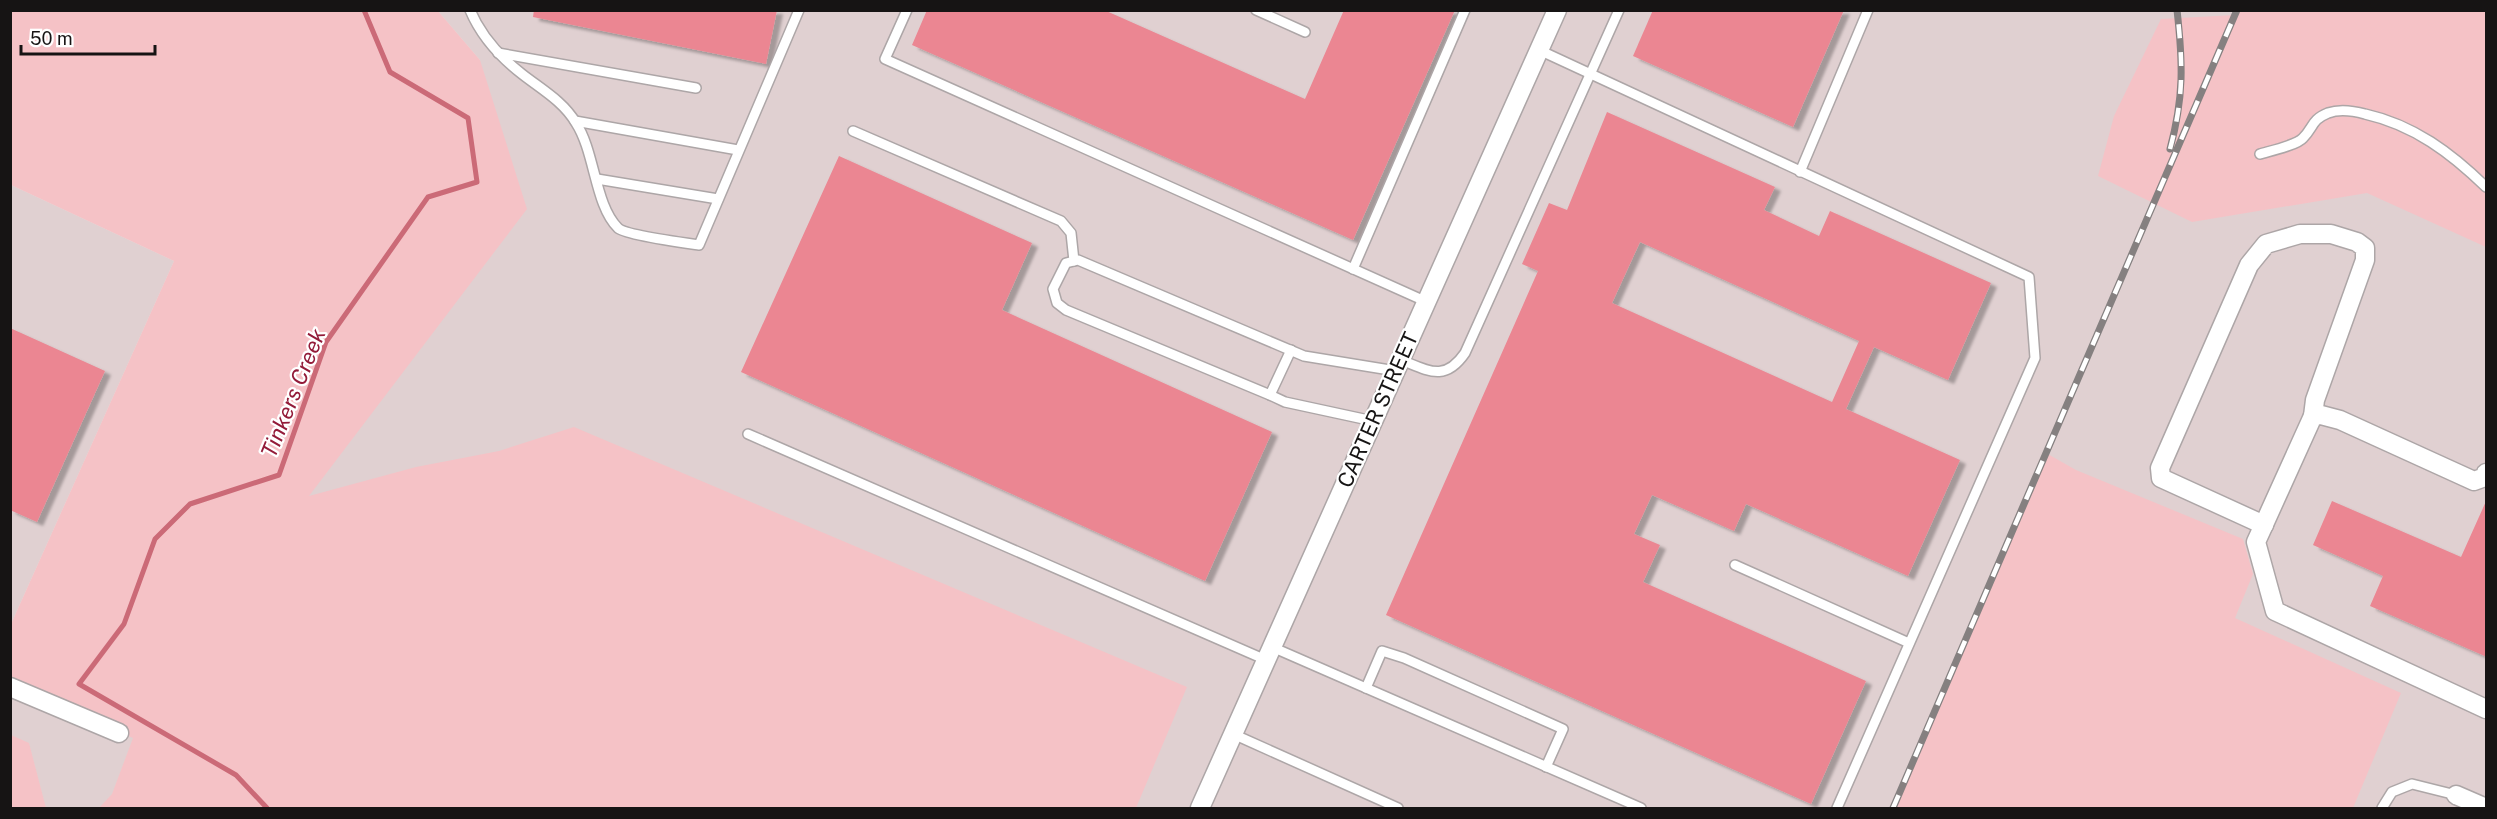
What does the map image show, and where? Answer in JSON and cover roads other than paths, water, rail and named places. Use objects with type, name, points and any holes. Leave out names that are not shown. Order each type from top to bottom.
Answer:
[{"type":"street","name":"CARTER STREET","points":[[1200,808],[1557,10]]},
{"type":"street","points":[[2264,525],[2161,478],[2160,468],[2248,265],[2266,243],[2300,234],[2331,234],[2357,242],[2366,248],[2365,260],[2315,400],[2313,416],[2264,525],[2256,542],[2275,611],[2487,709]]},
{"type":"street","points":[[2313,416],[2321,415],[2340,420],[2474,481],[2486,476]]},
{"type":"street","points":[[10,687],[119,733]]},
{"type":"street","points":[[2456,795],[2486,808]]},
{"type":"lane","points":[[470,10],[498,53],[558,100],[575,121],[591,156],[607,215],[620,231],[699,245],[799,10]]},
{"type":"lane","points":[[907,10],[885,59],[1427,302]]},
{"type":"lane","points":[[1256,10],[1305,32]]},
{"type":"lane","points":[[1353,269],[1465,10]]},
{"type":"lane","points":[[1373,421],[1285,402],[1066,310],[1057,303],[1053,290],[1066,263],[1074,261],[1089,264],[1304,356],[1444,372],[1456,366],[1465,353],[1619,10]]},
{"type":"lane","points":[[1800,172],[1868,10]]},
{"type":"lane","points":[[1539,50],[2029,278],[2035,358],[1837,808]]},
{"type":"lane","points":[[498,53],[696,88]]},
{"type":"lane","points":[[2260,154],[2302,139],[2314,120],[2331,112],[2354,111],[2404,127],[2434,142],[2487,187]]},
{"type":"lane","points":[[575,121],[738,150]]},
{"type":"lane","points":[[853,131],[1061,221],[1071,233],[1074,261]]},
{"type":"lane","points":[[597,179],[718,199]]},
{"type":"lane","points":[[1270,395],[1291,350]]},
{"type":"lane","points":[[748,434],[1269,653],[1366,688],[1641,808]]},
{"type":"lane","points":[[1735,566],[1909,643]]},
{"type":"lane","points":[[1366,688],[1382,651],[1404,658],[1563,729],[1546,767]]},
{"type":"lane","points":[[1233,734],[1398,808]]},
{"type":"lane","points":[[2382,808],[2392,792],[2412,784],[2456,795]]},
{"type":"waterway","name":"Tinkers Creek","points":[[267,808],[236,775],[79,684],[124,624],[155,539],[190,504],[279,475],[326,342],[428,197],[477,182],[468,118],[390,72],[364,10]]},
{"type":"railway","points":[[2170,149],[2178,113],[2181,80],[2177,10]]},
{"type":"railway","points":[[1893,808],[2237,10]]}]
